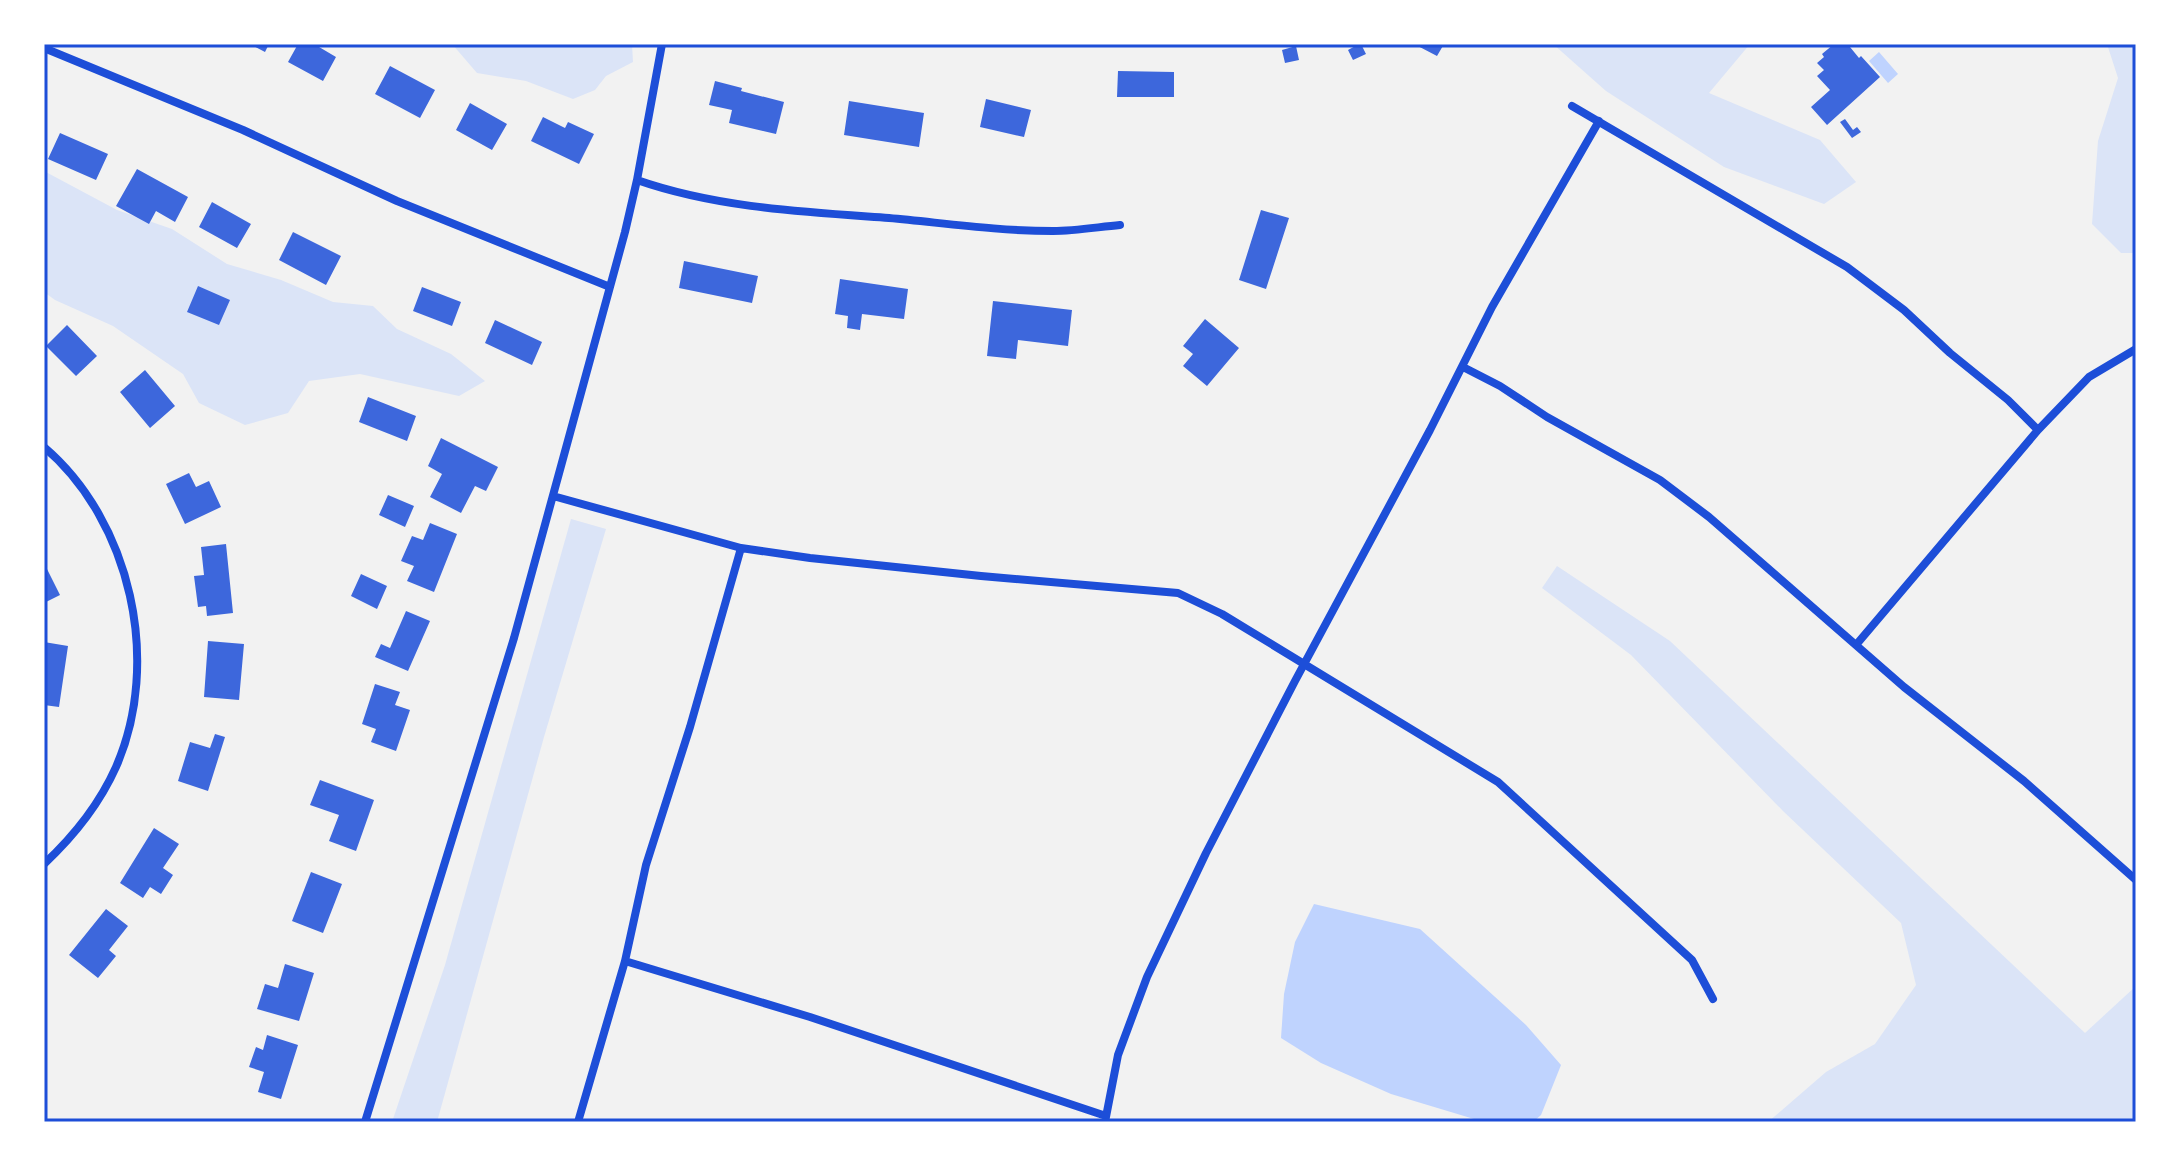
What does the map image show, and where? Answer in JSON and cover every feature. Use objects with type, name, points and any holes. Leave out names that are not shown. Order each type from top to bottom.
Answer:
[{"type":"street","points":[[365,1122],[505,667],[553,496],[637,180],[662,44]]},
{"type":"street","points":[[44,48],[243,130],[397,201],[610,287]]},
{"type":"street","points":[[1572,106],[1847,267],[1904,310],[2038,430]]},
{"type":"street","points":[[625,961],[810,1017],[1106,1119],[1118,1055],[1147,977],[1206,853],[1492,307],[1599,121]]},
{"type":"street","points":[[637,180],[664,190],[804,212],[1019,230],[1056,231],[1120,225]]},
{"type":"street","points":[[1856,645],[2038,430],[2089,377],[2136,349]]},
{"type":"street","points":[[1463,367],[1660,480],[1709,517],[1904,687],[2024,781],[2136,880]]},
{"type":"street","points":[[44,447],[81,486],[113,544],[132,609],[137,640],[137,673],[127,736],[116,766],[84,822],[44,864]]},
{"type":"street","points":[[553,496],[741,548],[981,576],[1178,593],[1222,614],[1498,782],[1692,960],[1713,999]]},
{"type":"street","points":[[578,1122],[625,961],[646,865],[690,727],[741,548]]},
{"type":"shaded area","points":[[452,44],[632,44],[633,62],[606,76],[595,90],[573,99],[526,81],[477,73]]},
{"type":"shaded area","points":[[1553,44],[1750,44],[1709,93],[1820,140],[1856,182],[1824,204],[1724,167],[1606,91]]},
{"type":"shaded area","points":[[2107,44],[2136,44],[2136,253],[2121,253],[2092,224],[2098,141],[2118,78]]},
{"type":"shaded area","points":[[44,171],[117,210],[172,229],[227,264],[281,280],[333,302],[373,306],[397,329],[451,354],[485,381],[459,396],[360,374],[309,381],[288,413],[245,425],[199,403],[183,374],[113,326],[44,292]]},
{"type":"shaded area","points":[[571,519],[606,529],[544,737],[437,1122],[392,1122],[445,965]]},
{"type":"shaded area","points":[[1557,566],[1670,641],[2085,1033],[2136,986],[2136,1122],[1768,1122],[1826,1072],[1875,1044],[1916,985],[1901,923],[1783,811],[1631,655],[1542,588]]},
{"type":"water","points":[[1879,52],[1898,74],[1888,83],[1869,61]]},
{"type":"water","points":[[1314,904],[1420,929],[1526,1025],[1561,1065],[1541,1115],[1533,1122],[1484,1122],[1391,1094],[1321,1063],[1281,1038],[1284,994],[1295,942]]},
{"type":"building","points":[[250,44],[269,44],[265,52]]},
{"type":"building","points":[[298,44],[314,44],[336,57],[323,81],[288,62]]},
{"type":"building","points":[[1359,44],[1366,54],[1353,60],[1348,50]]},
{"type":"building","points":[[1414,44],[1444,44],[1437,56]]},
{"type":"building","points":[[1834,44],[1853,44],[1850,47],[1859,58],[1861,56],[1880,77],[1827,125],[1811,107],[1830,90],[1817,76],[1824,70],[1817,63]]},
{"type":"building","points":[[1296,46],[1299,60],[1285,63],[1282,50]]},
{"type":"building","points":[[390,66],[435,90],[420,118],[375,94]]},
{"type":"building","points":[[1118,71],[1174,72],[1174,97],[1117,97]]},
{"type":"building","points":[[715,81],[784,102],[776,134],[729,123],[732,110],[709,105]]},
{"type":"building","points":[[986,99],[1031,110],[1024,137],[980,127]]},
{"type":"building","points":[[849,101],[924,113],[919,147],[844,135]]},
{"type":"building","points":[[470,103],[507,124],[492,150],[456,130]]},
{"type":"building","points":[[543,117],[565,128],[568,122],[594,134],[579,164],[531,141]]},
{"type":"building","points":[[1845,119],[1853,130],[1857,127],[1861,132],[1852,138],[1840,122]]},
{"type":"building","points":[[60,133],[108,154],[96,180],[48,159]]},
{"type":"building","points":[[137,169],[188,197],[175,222],[156,211],[149,224],[116,206]]},
{"type":"building","points":[[212,202],[251,224],[237,248],[199,227]]},
{"type":"building","points":[[1261,210],[1289,218],[1266,289],[1239,280]]},
{"type":"building","points":[[293,232],[341,256],[326,285],[279,260]]},
{"type":"building","points":[[684,261],[758,276],[752,303],[679,288]]},
{"type":"building","points":[[840,279],[908,289],[904,319],[862,314],[860,330],[847,328],[848,316],[835,314]]},
{"type":"building","points":[[198,286],[230,300],[219,325],[187,312]]},
{"type":"building","points":[[422,287],[461,302],[452,326],[413,311]]},
{"type":"building","points":[[993,301],[1072,310],[1068,346],[1018,340],[1016,359],[987,356]]},
{"type":"building","points":[[1205,319],[1239,348],[1207,386],[1183,366],[1193,354],[1183,346]]},
{"type":"building","points":[[495,320],[542,342],[532,365],[485,343]]},
{"type":"building","points":[[67,325],[97,356],[76,376],[46,346]]},
{"type":"building","points":[[145,370],[175,406],[150,428],[120,392]]},
{"type":"building","points":[[368,397],[416,416],[407,441],[359,422]]},
{"type":"building","points":[[441,438],[498,467],[486,491],[475,486],[461,513],[430,497],[442,474],[428,466]]},
{"type":"building","points":[[189,473],[196,487],[209,481],[221,507],[185,524],[166,484]]},
{"type":"building","points":[[388,495],[414,506],[405,527],[379,515]]},
{"type":"building","points":[[430,523],[457,534],[434,592],[407,581],[414,566],[401,561],[412,536],[423,540]]},
{"type":"building","points":[[226,544],[233,613],[207,616],[206,606],[198,607],[194,576],[204,575],[201,547]]},
{"type":"building","points":[[44,563],[60,595],[44,603]]},
{"type":"building","points":[[361,574],[387,586],[377,609],[351,596]]},
{"type":"building","points":[[406,611],[430,621],[408,671],[375,657],[381,644],[390,648]]},
{"type":"building","points":[[208,641],[244,644],[239,700],[204,697]]},
{"type":"building","points":[[44,642],[68,646],[59,707],[44,705]]},
{"type":"building","points":[[375,684],[400,692],[395,705],[410,710],[396,751],[371,742],[376,729],[362,724]]},
{"type":"building","points":[[215,734],[225,737],[208,791],[178,781],[190,742],[210,748]]},
{"type":"building","points":[[320,780],[374,800],[356,851],[329,841],[339,815],[310,805]]},
{"type":"building","points":[[154,828],[179,844],[163,868],[173,875],[161,894],[150,887],[143,898],[120,883]]},
{"type":"building","points":[[311,872],[342,884],[323,933],[292,921]]},
{"type":"building","points":[[106,909],[128,926],[109,950],[116,956],[98,978],[69,955]]},
{"type":"building","points":[[285,964],[314,973],[299,1021],[257,1009],[265,984],[278,988]]},
{"type":"building","points":[[267,1035],[298,1045],[281,1099],[258,1092],[264,1072],[249,1067],[256,1047],[263,1050]]}]
